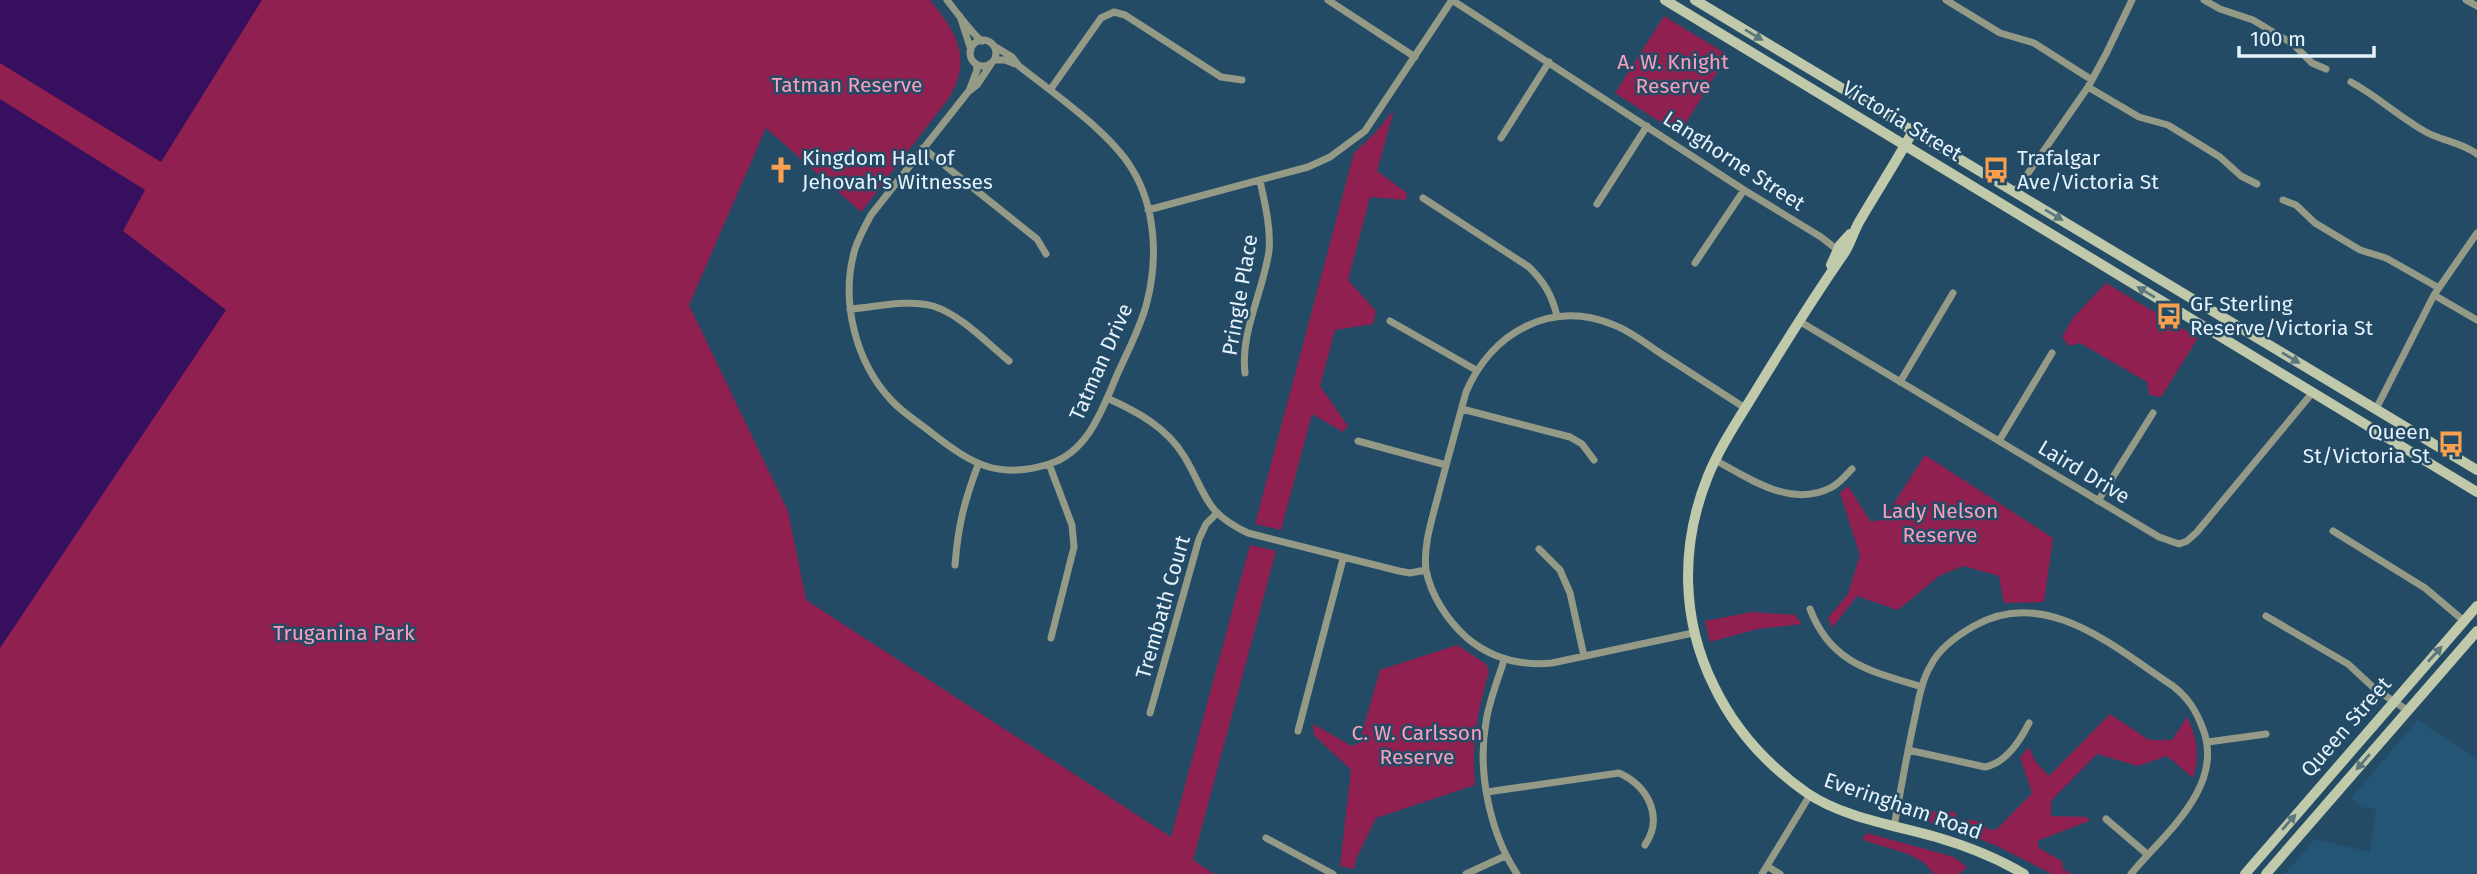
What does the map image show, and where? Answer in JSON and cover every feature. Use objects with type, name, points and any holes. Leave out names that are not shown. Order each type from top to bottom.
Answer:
[{"type":"street","points":[[947,0],[970,25],[977,38],[994,46],[993,62],[981,66],[971,57],[960,15]]},
{"type":"street","points":[[1328,0],[1415,57]]},
{"type":"street","points":[[1149,210],[1308,167],[1351,143],[1365,131],[1452,0]]},
{"type":"street","name":"Langhorne Street","points":[[1452,0],[1744,190],[1841,249]]},
{"type":"street","name":"Victoria Street","points":[[1665,0],[2477,492]]},
{"type":"street","name":"Victoria Street","points":[[1695,0],[2477,470]]},
{"type":"street","points":[[1946,0],[2000,33],[2034,43],[2139,117],[2168,125],[2220,157],[2241,176],[2257,184]]},
{"type":"street","points":[[2005,207],[2090,83],[2132,0]]},
{"type":"street","points":[[2204,0],[2220,9],[2253,20],[2293,44],[2312,63],[2326,69]]},
{"type":"street","points":[[2466,0],[2477,6]]},
{"type":"street","points":[[1050,90],[1101,18],[1114,12],[1125,15],[1221,77],[1242,80]]},
{"type":"street","points":[[971,50],[974,44],[982,41]]},
{"type":"street","name":"Tatman Drive","points":[[994,46],[1012,57],[1019,66],[1105,137],[1132,169],[1149,210],[1154,242],[1154,268],[1147,305],[1095,426],[1067,456],[1049,464],[1016,471],[996,470],[978,465],[958,454],[893,403],[877,384],[864,361],[856,338],[850,309],[850,268],[860,236],[871,215],[993,62],[1005,60],[1019,66]]},
{"type":"street","points":[[1501,138],[1549,62]]},
{"type":"street","name":"Tatman Drive","points":[[968,92],[976,64]]},
{"type":"street","points":[[2351,82],[2428,133],[2460,144],[2477,154]]},
{"type":"street","points":[[1597,204],[1647,126]]},
{"type":"street","name":"Everingham Road","points":[[1913,131],[1715,460],[1693,521],[1688,553],[1687,584],[1693,633],[1706,671],[1722,704],[1753,748],[1810,795],[1848,812],[1979,852],[2024,874]]},
{"type":"street","points":[[923,148],[1037,239],[1046,254]]},
{"type":"street","name":"Pringle Place","points":[[1245,373],[1243,356],[1269,249],[1269,226],[1260,181]]},
{"type":"street","points":[[1695,262],[1744,190]]},
{"type":"street","points":[[1423,198],[1529,267],[1553,299],[1557,316]]},
{"type":"street","points":[[2283,200],[2296,205],[2315,223],[2360,250],[2386,257],[2477,320]]},
{"type":"street","points":[[2366,424],[2437,291],[2477,233]]},
{"type":"street","points":[[1900,382],[1953,293]]},
{"type":"street","points":[[850,309],[918,304],[933,306],[965,325],[1009,361]]},
{"type":"street","points":[[1693,633],[1539,664],[1504,660],[1477,646],[1456,628],[1436,600],[1426,570],[1430,528],[1462,409],[1476,370],[1498,344],[1527,326],[1557,316],[1581,317],[1616,325],[1745,408]]},
{"type":"street","points":[[1390,321],[1476,370]]},
{"type":"street","name":"Laird Drive","points":[[1799,321],[2098,501],[2169,542],[2179,544],[2197,532],[2313,392]]},
{"type":"street","points":[[1999,441],[2052,353]]},
{"type":"street","points":[[1107,398],[1149,419],[1174,442],[1205,499],[1216,514],[1229,524],[1248,533],[1343,559],[1410,573],[1426,570]]},
{"type":"street","points":[[1462,409],[1570,438],[1582,444],[1594,460]]},
{"type":"street","points":[[2098,501],[2153,412]]},
{"type":"street","points":[[1358,441],[1446,465]]},
{"type":"street","points":[[1715,460],[1763,485],[1790,495],[1815,495],[1835,486],[1852,469]]},
{"type":"street","points":[[1049,464],[1072,525],[1074,547],[1051,638]]},
{"type":"street","points":[[955,565],[960,517],[978,465]]},
{"type":"street","name":"Trembath Court","points":[[1150,713],[1199,540],[1206,524],[1216,514]]},
{"type":"street","points":[[2333,531],[2425,588],[2464,621]]},
{"type":"street","points":[[1539,549],[1560,570],[1570,593],[1584,656]]},
{"type":"street","points":[[1298,731],[1343,559]]},
{"type":"street","name":"Queen Street","points":[[2245,874],[2477,606]]},
{"type":"street","points":[[1810,609],[1825,639],[1842,656],[1863,668],[1922,687]]},
{"type":"street","points":[[1894,827],[1922,687],[1931,664],[1941,651],[1959,634],[1996,616],[2039,613],[2060,617],[2085,628],[2186,696],[2196,711],[2208,742],[2201,787],[2191,805],[2131,874]]},
{"type":"street","points":[[2266,616],[2348,664],[2375,690],[2407,710]]},
{"type":"street","name":"Queen Street","points":[[2266,874],[2477,631]]},
{"type":"street","points":[[1504,660],[1486,723],[1484,756],[1487,792],[1495,827],[1505,856],[1517,874]]},
{"type":"street","points":[[1908,750],[1985,767],[1996,765],[2020,741],[2029,723]]},
{"type":"street","points":[[2208,742],[2266,734]]},
{"type":"street","points":[[1487,792],[1619,773],[1636,785],[1654,811],[1653,829],[1645,845]]},
{"type":"street","points":[[1762,874],[1810,795]]},
{"type":"street","points":[[2106,819],[2147,854]]},
{"type":"street","points":[[1266,838],[1333,874]]},
{"type":"street","points":[[1466,874],[1505,856]]},
{"type":"street","points":[[1767,866],[1780,874]]},
{"type":"shaded area","points":[[0,0],[262,0],[161,162],[0,63]]},
{"type":"shaded area","points":[[0,99],[145,190],[123,231],[226,310],[0,648]]},
{"type":"shaded area","points":[[2418,720],[2477,759],[2477,874],[2285,874],[2315,839],[2370,852],[2376,809],[2361,807],[2351,798]]},
{"type":"green space","points":[[0,0],[930,0],[947,23],[958,46],[960,70],[956,84],[949,98],[861,212],[766,128],[689,305],[788,511],[806,600],[1171,837],[1250,545],[1276,551],[1193,860],[1214,874],[0,874]]},
{"type":"green space","name":"A. W. Knight Reserve","points":[[1664,16],[1728,55],[1679,134],[1615,93]]},
{"type":"green space","points":[[1394,110],[1377,171],[1407,193],[1406,200],[1370,197],[1348,280],[1376,311],[1373,324],[1335,330],[1320,386],[1348,426],[1343,432],[1312,414],[1281,530],[1255,524],[1354,153]]},
{"type":"green space","points":[[2106,283],[2198,338],[2161,397],[2149,395],[2147,382],[2080,343],[2069,346],[2062,337],[2073,318]]},
{"type":"green space","name":"Lady Nelson Reserve","points":[[1925,455],[2053,538],[2044,602],[2004,603],[1999,576],[1963,566],[1939,576],[1898,610],[1857,596],[1832,628],[1828,618],[1848,594],[1860,555],[1840,493],[1848,486],[1871,522],[1884,519]]},
{"type":"green space","points":[[1752,612],[1795,615],[1802,624],[1757,629],[1710,642],[1705,621]]},
{"type":"green space","name":"C. W. Carlsson Reserve","points":[[1457,645],[1486,664],[1489,671],[1476,727],[1475,785],[1376,818],[1356,859],[1354,869],[1340,866],[1351,770],[1314,735],[1313,724],[1352,746],[1359,743],[1380,670]]},
{"type":"green space","points":[[2110,714],[2149,740],[2172,740],[2187,717],[2196,747],[2195,770],[2193,778],[2167,756],[2138,766],[2097,754],[2051,801],[2051,816],[2088,817],[2089,821],[2037,841],[2039,848],[2062,861],[2063,869],[2072,874],[2052,874],[1995,845],[1911,817],[1907,811],[1955,812],[1958,820],[1983,821],[1986,829],[1996,830],[2032,793],[2020,757],[2029,747],[2035,761],[2049,776]]},
{"type":"green space","points":[[1867,833],[1954,857],[1967,867],[1959,874],[1933,874],[1912,856],[1862,839]]},
{"type":"place","name":"Kingdom Hall of Jehovah's Witnesses","points":[[781,170]]},
{"type":"place","name":"Trafalgar Ave/Victoria St","points":[[1996,170]]},
{"type":"place","name":"GF Sterling Reserve/Victoria St","points":[[2169,316]]},
{"type":"place","name":"Queen St/Victoria St","points":[[2451,444]]},
{"type":"park label","name":"Tatman Reserve","points":[[847,85]]},
{"type":"park label","name":"Truganina Park","points":[[344,633]]}]
